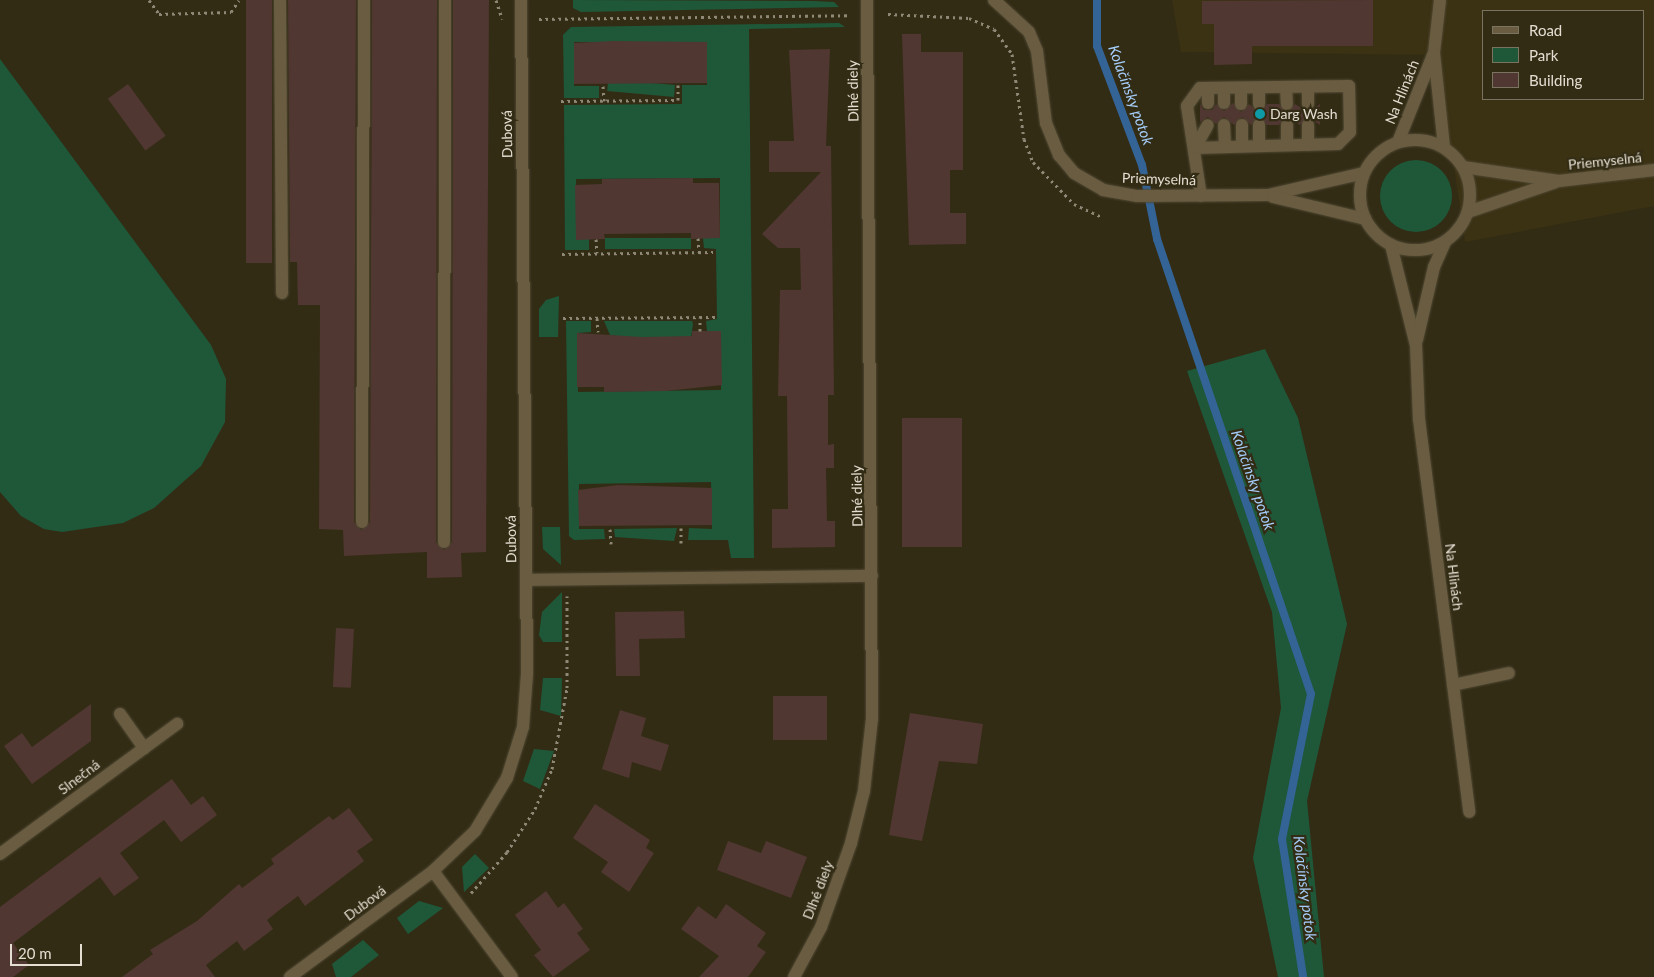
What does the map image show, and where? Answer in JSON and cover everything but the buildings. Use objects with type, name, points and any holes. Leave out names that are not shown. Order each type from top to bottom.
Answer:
[{"type":"street","points":[[280,0],[282,294]]},
{"type":"street","points":[[362,522],[364,0]]},
{"type":"street","points":[[444,542],[445,0]]},
{"type":"street","name":"Dubová","points":[[290,977],[433,871],[475,831],[507,778],[523,727],[526,580],[521,0]]},
{"type":"street","name":"Dlhé diely","points":[[794,977],[841,878],[864,791],[874,680],[867,0]]},
{"type":"street","name":"Priemyselná","points":[[994,0],[1029,32],[1037,51],[1046,123],[1060,156],[1074,173],[1102,190],[1138,196],[1268,196],[1365,219]]},
{"type":"street","name":"Na Hlinách","points":[[1440,0],[1434,53],[1444,148]]},
{"type":"street","name":"Na Hlinách","points":[[1398,142],[1434,53]]},
{"type":"street","points":[[1195,148],[1338,144],[1350,132],[1349,86],[1224,88],[1208,89],[1191,95],[1187,106],[1201,196]]},
{"type":"street","points":[[1286,87],[1286,104]]},
{"type":"street","points":[[1308,87],[1308,104]]},
{"type":"street","points":[[1224,88],[1224,104]]},
{"type":"street","points":[[1241,88],[1241,104]]},
{"type":"street","points":[[1259,88],[1259,104]]},
{"type":"street","points":[[1208,89],[1208,103]]},
{"type":"street","points":[[1195,148],[1208,125]]},
{"type":"street","points":[[1224,125],[1225,147]]},
{"type":"street","points":[[1242,125],[1242,146]]},
{"type":"street","points":[[1259,125],[1259,146]]},
{"type":"street","points":[[1287,125],[1287,145]]},
{"type":"street","points":[[1308,125],[1308,145]]},
{"type":"street","points":[[1414,139],[1444,148],[1463,167],[1469,181],[1468,212],[1446,242],[1428,249],[1391,246],[1365,219],[1360,204],[1364,173],[1384,149],[1398,142],[1414,139]]},
{"type":"street","name":"Priemyselná","points":[[1463,167],[1559,181]]},
{"type":"street","name":"Priemyselná","points":[[1468,212],[1559,181],[1654,170]]},
{"type":"street","name":"Priemyselná","points":[[1268,196],[1364,173]]},
{"type":"street","name":"Na Hlinách","points":[[1416,344],[1434,267],[1446,242]]},
{"type":"street","name":"Na Hlinách","points":[[1391,246],[1416,344],[1418,419],[1469,812]]},
{"type":"street","points":[[526,580],[872,576]]},
{"type":"street","points":[[1453,685],[1509,673]]},
{"type":"street","points":[[120,714],[144,748]]},
{"type":"street","name":"Slnečná","points":[[0,854],[177,724]]},
{"type":"street","points":[[433,871],[512,977]]},
{"type":"path","points":[[149,0],[159,14],[231,12],[239,0]]},
{"type":"path","points":[[496,0],[502,30]]},
{"type":"path","points":[[888,14],[969,18],[994,29],[1012,54],[1024,139],[1033,162],[1074,204],[1100,216]]},
{"type":"path","points":[[534,19],[851,15]]},
{"type":"path","points":[[561,102],[678,100],[678,85]]},
{"type":"path","points":[[603,86],[604,101]]},
{"type":"path","points":[[698,238],[699,252]]},
{"type":"path","points":[[596,239],[597,253]]},
{"type":"path","points":[[562,254],[713,252]]},
{"type":"path","points":[[563,318],[714,317]]},
{"type":"path","points":[[597,318],[598,332]]},
{"type":"path","points":[[700,318],[700,331]]},
{"type":"path","points":[[681,528],[681,543]]},
{"type":"path","points":[[610,529],[611,544]]},
{"type":"path","points":[[467,897],[507,852],[534,809],[552,769],[567,688],[567,591]]},
{"type":"shaded area","points":[[1172,0],[1654,0],[1654,206],[1465,242],[1438,55],[1181,52]]},
{"type":"green space","points":[[573,0],[812,1],[834,2],[839,7],[581,12],[573,8]]},
{"type":"green space","points":[[839,23],[845,27],[749,29],[754,558],[731,558],[728,540],[688,540],[689,528],[712,529],[711,482],[579,484],[579,529],[604,529],[605,539],[574,540],[569,536],[566,321],[591,321],[591,332],[577,333],[578,392],[721,390],[721,331],[707,331],[706,321],[717,319],[716,249],[704,248],[703,238],[720,238],[720,178],[576,179],[576,239],[589,239],[589,250],[565,250],[564,105],[682,104],[682,85],[707,85],[707,42],[574,42],[574,86],[599,86],[599,98],[564,98],[563,35],[571,27]]},
{"type":"green space","points":[[0,59],[211,345],[226,379],[225,422],[201,466],[154,508],[123,523],[62,532],[44,529],[21,516],[0,492]]},
{"type":"green space","points":[[608,79],[675,85],[674,97],[607,91]]},
{"type":"green space","points":[[1416,160],[1436,166],[1446,176],[1452,196],[1446,216],[1436,226],[1416,232],[1396,226],[1386,216],[1380,196],[1386,176],[1396,166]]},
{"type":"green space","points":[[605,238],[691,238],[691,249],[605,249]]},
{"type":"green space","points":[[559,296],[558,337],[539,337],[539,309],[546,300]]},
{"type":"green space","points":[[604,321],[692,321],[693,324],[691,337],[624,337],[610,335]]},
{"type":"green space","points":[[1265,349],[1298,418],[1347,624],[1307,801],[1324,977],[1278,977],[1253,858],[1281,708],[1272,612],[1187,371]]},
{"type":"green space","points":[[542,527],[560,527],[561,565],[543,549]]},
{"type":"green space","points":[[677,528],[674,541],[615,537],[614,529]]},
{"type":"green space","points":[[562,592],[562,642],[543,642],[539,635],[542,612]]},
{"type":"green space","points":[[543,678],[562,678],[561,716],[540,710]]},
{"type":"green space","points":[[534,749],[554,751],[540,789],[523,781]]},
{"type":"green space","points":[[475,854],[489,868],[464,892],[462,867]]},
{"type":"green space","points":[[419,901],[443,908],[408,934],[397,918]]},
{"type":"green space","points":[[363,940],[379,955],[351,977],[336,977],[332,964]]},
{"type":"waterway","name":"Kolačínsky potok","points":[[1097,0],[1097,46],[1142,165],[1157,239],[1311,694],[1282,839],[1303,977]]},
{"type":"place","name":"Darg Wash","points":[[1260,114]]}]
